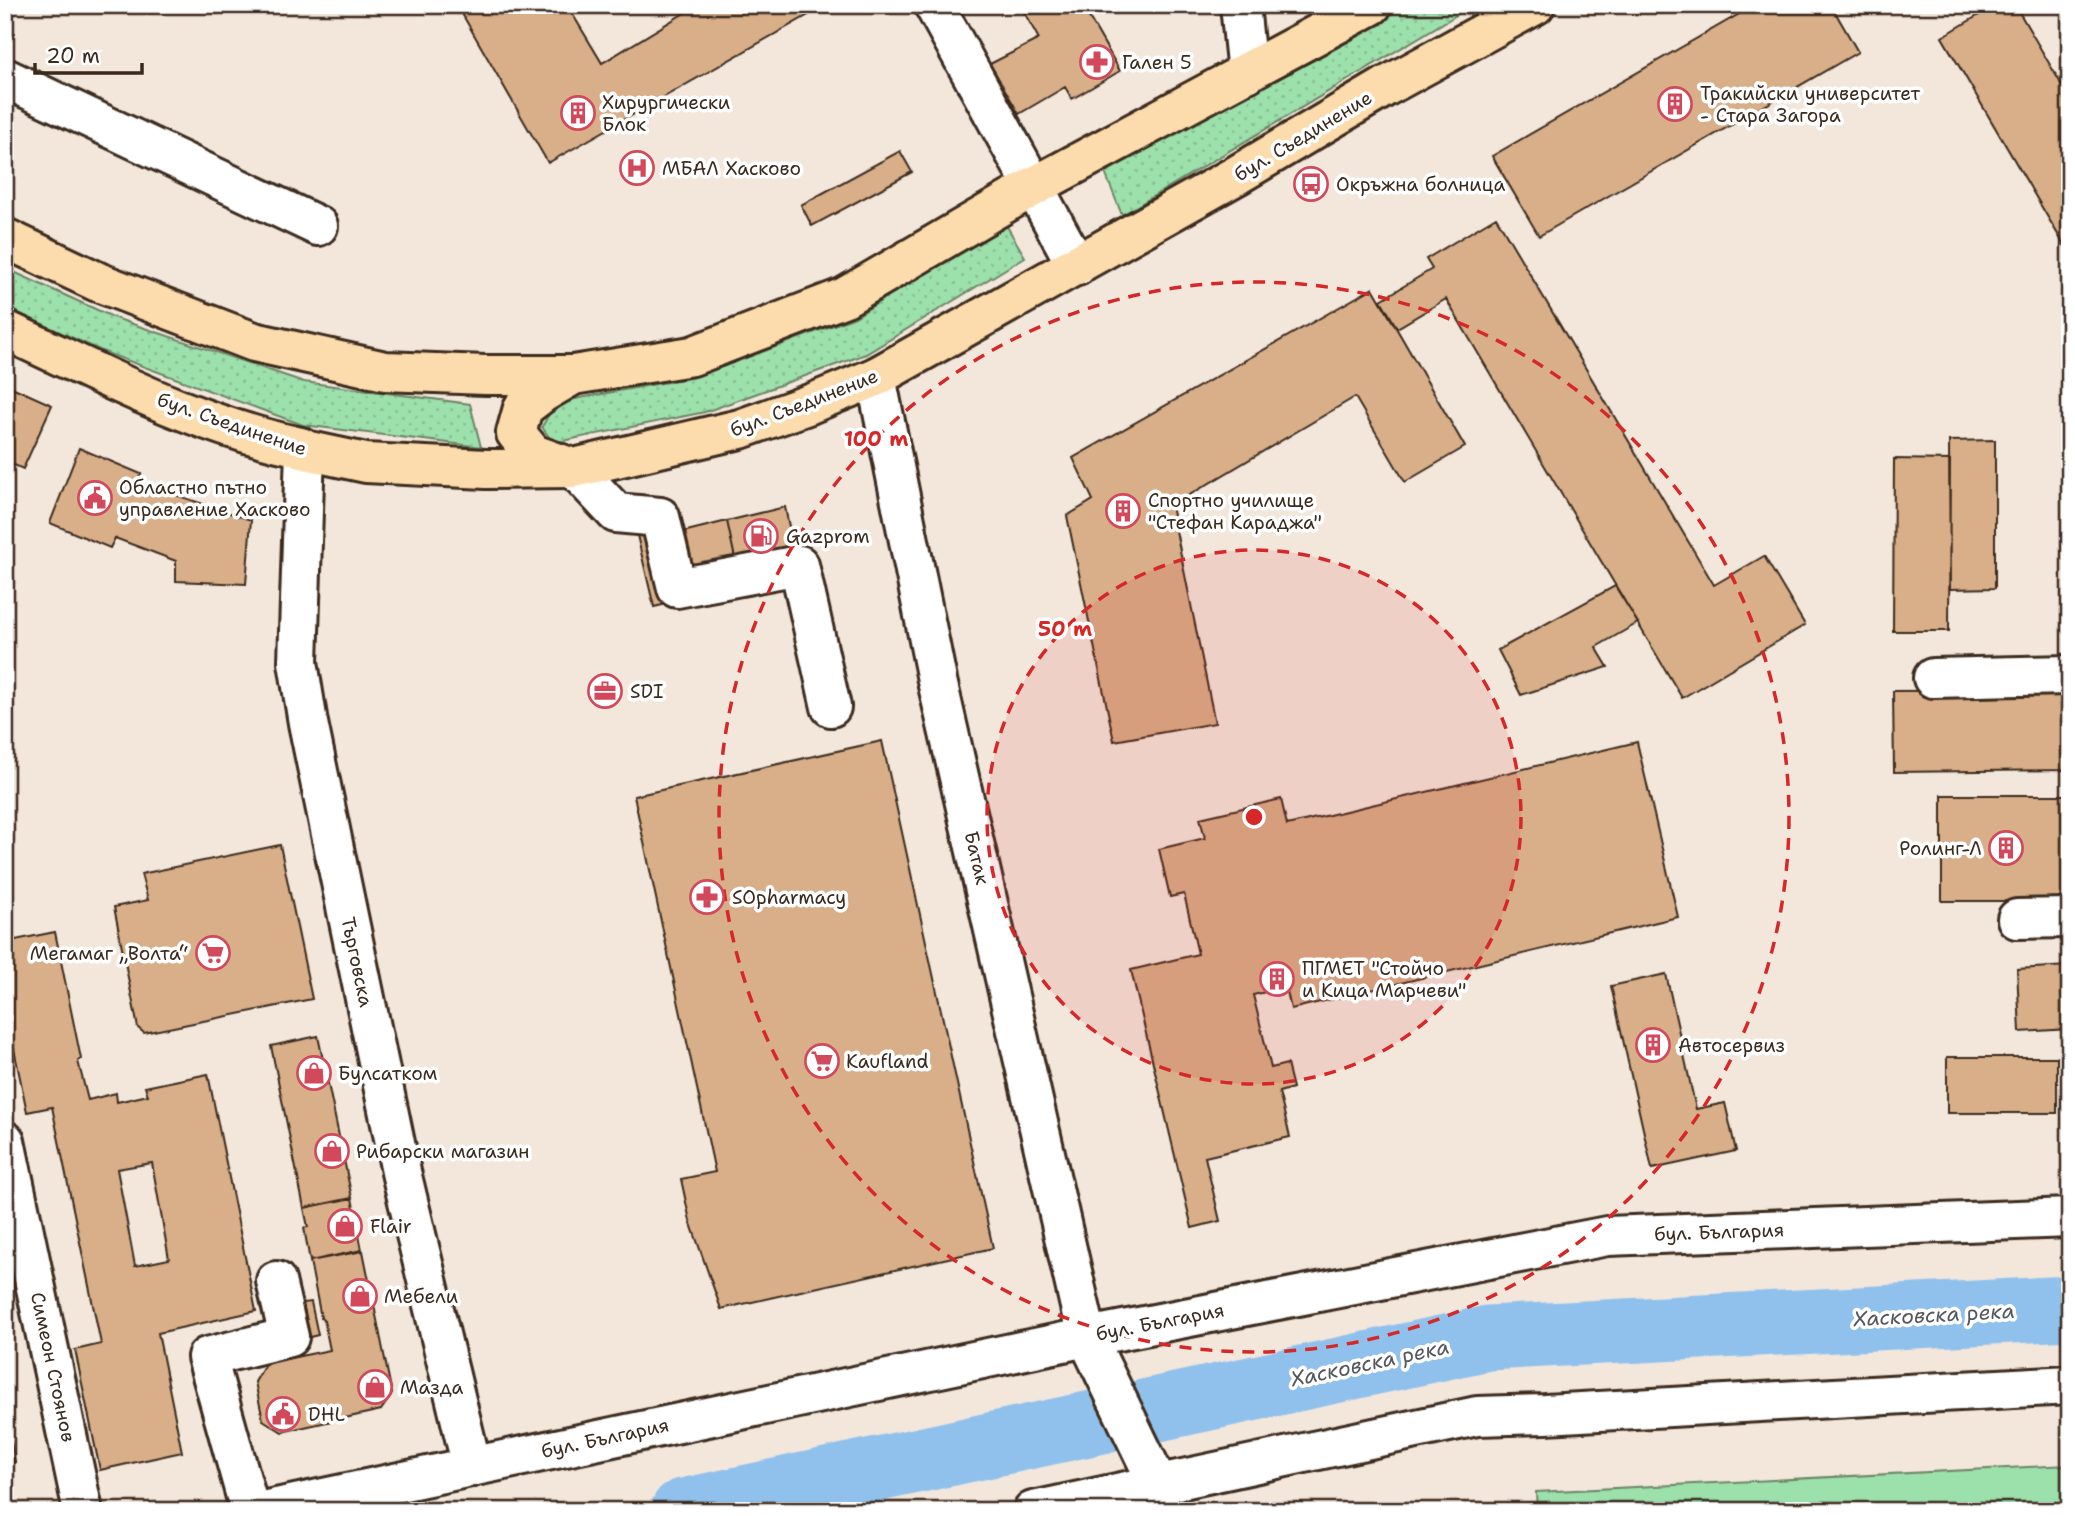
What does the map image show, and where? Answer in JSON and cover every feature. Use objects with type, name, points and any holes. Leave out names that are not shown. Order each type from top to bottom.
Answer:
[{"type":"main road","points":[[5,238],[98,282],[254,342],[385,371],[573,375],[692,356],[845,297],[1033,187],[1373,5]]},
{"type":"main road","name":"бул. Съединение","points":[[5,330],[184,412],[269,441],[302,447],[305,450],[366,463],[486,469],[574,468],[740,429],[876,377],[1237,175],[1385,87],[1535,5]]},
{"type":"main road","points":[[573,375],[523,408],[516,433],[533,454],[574,468]]},
{"type":"street","points":[[934,5],[1077,266]]},
{"type":"street","points":[[1240,5],[1247,73]]},
{"type":"street","points":[[5,78],[318,226]]},
{"type":"street","name":"Батак","points":[[876,377],[938,685],[1087,1337],[1158,1497]]},
{"type":"street","name":"Търговска","points":[[305,450],[298,662],[306,711],[401,1172],[472,1467]]},
{"type":"street","points":[[574,468],[616,513],[660,517],[677,588],[799,565],[831,707]]},
{"type":"street","points":[[1933,678],[2070,675]]},
{"type":"street","points":[[2017,919],[2070,918]]},
{"type":"street","name":"Симеон Стоянов","points":[[5,1141],[83,1511]]},
{"type":"street","name":"бул. България","points":[[262,1511],[1087,1337],[1607,1236],[2070,1218]]},
{"type":"street","points":[[250,1511],[207,1357],[289,1337],[276,1281]]},
{"type":"street","points":[[1033,1511],[1158,1497],[1477,1416],[1558,1414],[2070,1385]]},
{"type":"green space","points":[[1388,5],[1473,5],[1122,215],[1104,170]]},
{"type":"green space","points":[[1005,223],[1025,257],[866,354],[705,412],[553,443],[542,427],[550,412],[569,400],[695,377],[855,317]]},
{"type":"green space","points":[[5,268],[115,318],[304,382],[470,404],[481,447],[303,425],[104,352],[5,307]]},
{"type":"green space","points":[[2068,1465],[2070,1511],[1537,1511],[1536,1492]]},
{"type":"building","name":"Хирургически Блок","points":[[457,5],[567,5],[602,63],[689,10],[687,5],[826,5],[548,163]]},
{"type":"building","points":[[1020,5],[1082,5],[1120,71],[1072,99],[1065,87],[1019,114],[990,64],[1039,39]]},
{"type":"building","name":"Тракийски университет - Стара Загора","points":[[1755,5],[1831,5],[1858,52],[1539,236],[1492,156]]},
{"type":"building","points":[[1996,5],[2015,5],[2070,99],[2070,255],[1942,37]]},
{"type":"building","points":[[900,151],[912,172],[812,226],[801,205]]},
{"type":"building","points":[[1496,217],[1714,585],[1764,556],[1805,625],[1682,698],[1446,299],[1397,328],[1381,300],[1432,269],[1426,259]]},
{"type":"building","name":"Спортно училище \"Стефан Караджа\"","points":[[1373,288],[1465,447],[1405,482],[1355,397],[1171,506],[1215,723],[1114,741],[1067,516],[1093,500],[1073,458]]},
{"type":"building","points":[[5,384],[52,405],[23,469],[5,461]]},
{"type":"building","points":[[1995,440],[1995,588],[1950,589],[1949,441]]},
{"type":"building","points":[[79,448],[141,474],[137,482],[251,520],[246,584],[176,581],[176,561],[115,538],[110,548],[50,523]]},
{"type":"building","points":[[1894,459],[1950,460],[1949,631],[1893,631]]},
{"type":"building","points":[[785,507],[794,551],[736,563],[727,521]]},
{"type":"building","points":[[727,521],[736,563],[696,597],[654,607],[635,527],[683,532]]},
{"type":"building","points":[[1615,586],[1638,623],[1596,647],[1608,667],[1521,695],[1498,650]]},
{"type":"building","name":"SDI","points":[[613,681],[615,699],[597,701],[594,684]]},
{"type":"building","points":[[2070,690],[2070,770],[1894,772],[1893,691]]},
{"type":"building","name":"Kaufland","points":[[882,741],[993,1248],[721,1309],[690,1221],[681,1179],[715,1172],[634,796]]},
{"type":"building","name":"ПГМЕТ \"Стойчо и Кица Марчеви\"","points":[[1637,742],[1678,917],[1291,1009],[1286,987],[1253,995],[1271,1068],[1287,1064],[1293,1088],[1279,1092],[1290,1137],[1205,1157],[1220,1221],[1192,1228],[1131,970],[1198,954],[1184,894],[1170,897],[1159,849],[1205,838],[1200,818],[1281,799],[1287,825]]},
{"type":"building","name":"Ролинг-Л","points":[[1942,795],[2070,795],[2070,901],[1942,901]]},
{"type":"building","name":"Мегамаг „Волта“","points":[[280,845],[312,999],[144,1033],[138,1028],[114,907],[148,900],[141,874]]},
{"type":"building","points":[[55,932],[81,1059],[78,1061],[88,1100],[116,1093],[117,1102],[148,1095],[145,1087],[208,1074],[256,1311],[158,1333],[182,1452],[100,1470],[75,1350],[101,1344],[52,1107],[27,1112],[5,1005],[5,942]],"holes":[[[152,1163],[169,1259],[135,1266],[117,1169]]]},
{"type":"building","points":[[2070,966],[2070,1029],[2020,1032],[2017,969]]},
{"type":"building","name":"Автосервиз","points":[[1666,974],[1696,1109],[1725,1103],[1736,1151],[1652,1169],[1611,986]]},
{"type":"building","points":[[318,1036],[352,1198],[304,1208],[271,1046]]},
{"type":"building","points":[[1947,1057],[2057,1057],[2057,1113],[1947,1113]]},
{"type":"building","points":[[352,1198],[362,1250],[310,1261],[304,1228],[308,1227],[304,1208]]},
{"type":"building","points":[[363,1251],[392,1394],[381,1410],[282,1432],[263,1420],[255,1382],[266,1363],[330,1350],[310,1261]]},
{"type":"building","points":[[311,1302],[318,1335],[310,1337],[303,1303]]},
{"type":"building","points":[[5,1411],[15,1462],[5,1464]]},
{"type":"waterway","name":"Хасковска река","points":[[683,1511],[1488,1338],[2070,1308]]},
{"type":"place","name":"Гален 5","points":[[1097,62]]},
{"type":"place","name":"Тракийски университет - Стара Загора","points":[[1675,104]]},
{"type":"place","name":"Хирургически Блок","points":[[578,113]]},
{"type":"place","name":"МБАЛ Хасково","points":[[637,168]]},
{"type":"place","name":"Окръжна болница","points":[[1311,184]]},
{"type":"place","name":"Областно пътно управление Хасково","points":[[95,498]]},
{"type":"place","name":"Спортно училище \"Стефан Караджа\"","points":[[1123,511]]},
{"type":"place","name":"Gazprom","points":[[761,536]]},
{"type":"place","name":"SDI","points":[[605,691]]},
{"type":"place","name":"Ролинг-Л","points":[[2006,848]]},
{"type":"place","name":"SOpharmacy","points":[[707,897]]},
{"type":"place","name":"Мегамаг „Волта“","points":[[213,953]]},
{"type":"place","name":"ПГМЕТ \"Стойчо и Кица Марчеви\"","points":[[1277,979]]},
{"type":"place","name":"Автосервиз","points":[[1653,1045]]},
{"type":"place","name":"Kaufland","points":[[822,1061]]},
{"type":"place","name":"Булсатком","points":[[314,1073]]},
{"type":"place","name":"Рибарски магазин","points":[[332,1151]]},
{"type":"place","name":"Flair","points":[[345,1226]]},
{"type":"place","name":"Мебели","points":[[360,1296]]},
{"type":"place","name":"Мазда","points":[[375,1387]]},
{"type":"place","name":"DHL","points":[[283,1414]]}]
